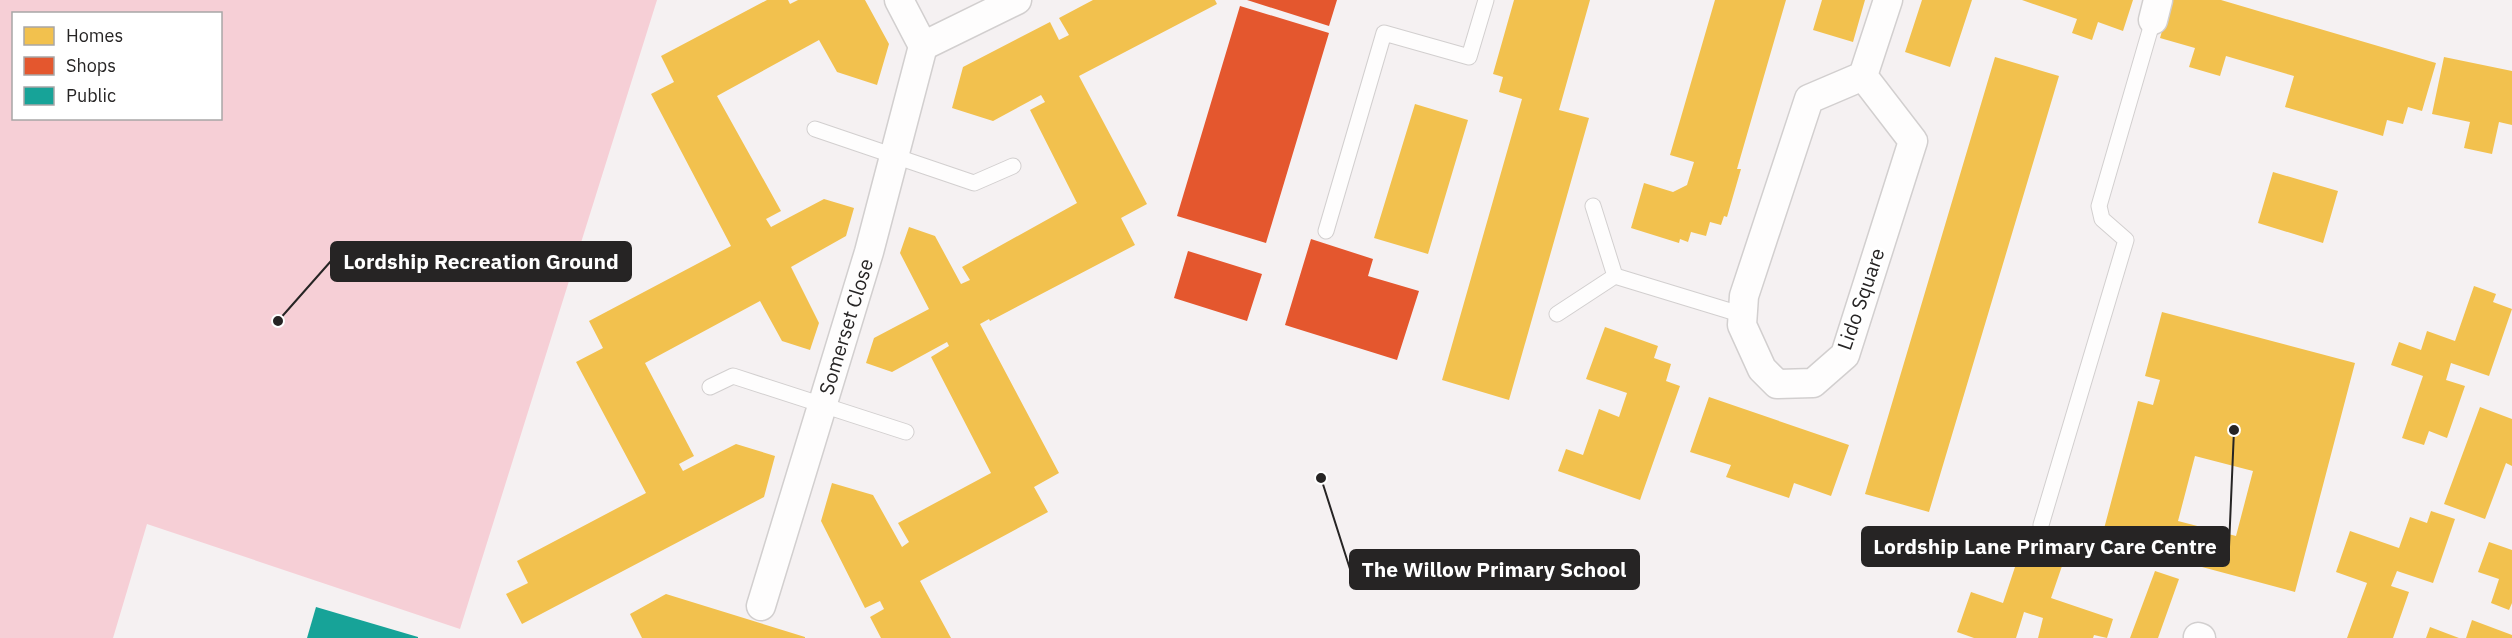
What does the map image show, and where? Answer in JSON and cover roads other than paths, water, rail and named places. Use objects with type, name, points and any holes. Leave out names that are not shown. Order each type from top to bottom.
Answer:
[{"type":"street","points":[[899,0],[923,46],[1017,0]]},
{"type":"street","points":[[1863,76],[1888,0]]},
{"type":"street","name":"Somerset Close","points":[[761,606],[823,405],[895,158],[923,46]]},
{"type":"street","name":"Lido Square","points":[[1863,76],[1913,141],[1845,355],[1813,383],[1777,384],[1762,369],[1742,325],[1744,296],[1809,99],[1863,76]]},
{"type":"lane","points":[[1326,231],[1384,33],[1469,57],[1486,0]]},
{"type":"lane","points":[[2041,525],[2126,240],[2102,219],[2099,206],[2156,10]]},
{"type":"lane","points":[[815,129],[974,183],[1013,166]]},
{"type":"lane","points":[[1593,206],[1615,276]]},
{"type":"lane","points":[[1615,276],[1743,315]]},
{"type":"lane","points":[[1557,314],[1615,276]]},
{"type":"lane","points":[[710,387],[733,376],[906,432]]},
{"type":"place","name":"Lordship Recreation Ground","points":[[278,321]]},
{"type":"place","name":"Lordship Lane Primary Care Centre","points":[[2234,430]]},
{"type":"place","name":"The Willow Primary School","points":[[1321,478]]}]
